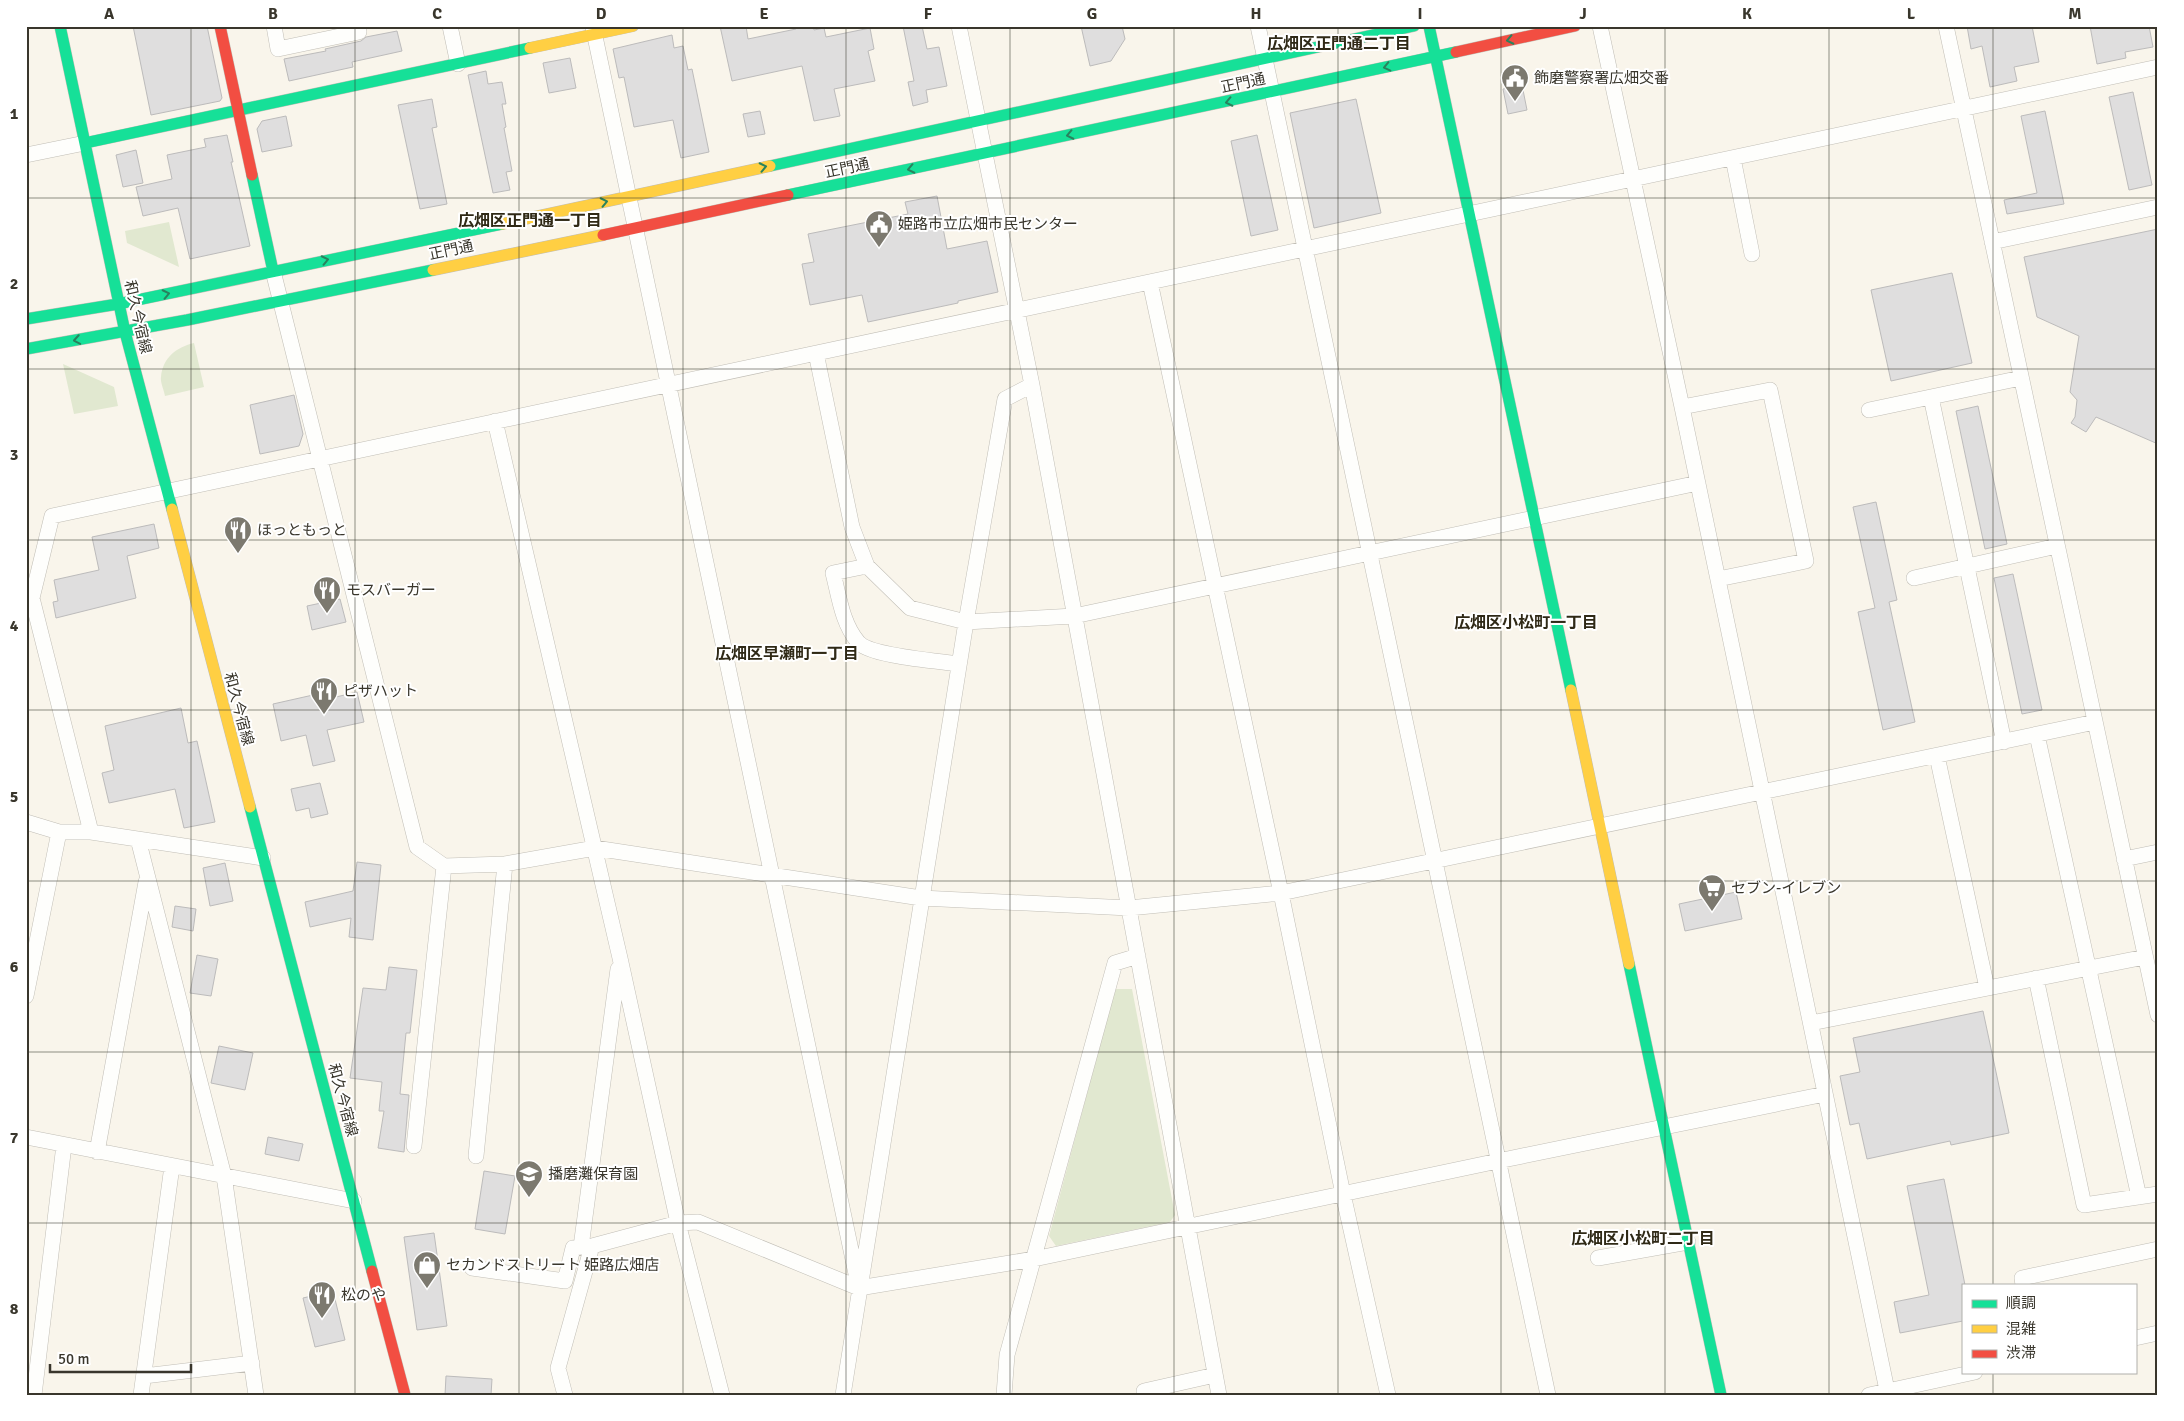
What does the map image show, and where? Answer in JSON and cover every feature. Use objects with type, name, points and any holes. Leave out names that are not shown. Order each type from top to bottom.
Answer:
[{"type":"street","name":"和久今宿線","points":[[60,26],[125,332],[404,1395]]},
{"type":"street","points":[[220,26],[272,271],[418,847],[444,866],[505,864],[594,848],[921,898],[1129,908],[1282,894],[2095,722]]},
{"type":"street","points":[[274,26],[278,49],[359,32],[358,26]]},
{"type":"street","points":[[450,26],[458,64]]},
{"type":"street","points":[[26,155],[458,64],[594,30],[633,26]]},
{"type":"street","points":[[959,26],[1015,310],[1032,386],[1219,1395]]},
{"type":"street","points":[[1258,26],[1274,92],[1548,1395]]},
{"type":"street","name":"正門通","points":[[26,319],[118,304],[629,197],[1414,26]]},
{"type":"street","points":[[1429,26],[1721,1395]]},
{"type":"street","name":"正門通","points":[[26,349],[125,332],[635,228],[1575,26]]},
{"type":"street","points":[[1600,26],[1682,407],[1888,1393]]},
{"type":"street","points":[[1946,26],[2158,1015]]},
{"type":"street","points":[[594,30],[859,1288]]},
{"type":"street","points":[[91,832],[32,598],[52,516],[166,490],[1964,110],[2158,67]]},
{"type":"street","points":[[1733,158],[1752,254]]},
{"type":"street","points":[[1992,242],[2158,207]]},
{"type":"street","points":[[1150,282],[1388,1395]]},
{"type":"street","points":[[816,353],[852,527],[867,566],[910,608],[966,622],[1074,616],[1698,483]]},
{"type":"street","points":[[1869,410],[2021,378]]},
{"type":"street","points":[[842,1395],[959,664],[1005,398],[1032,386]]},
{"type":"street","points":[[1682,407],[1770,390],[1806,561],[1718,579]]},
{"type":"street","points":[[1931,397],[2004,742]]},
{"type":"street","points":[[495,421],[620,958],[678,1222],[722,1395]]},
{"type":"street","points":[[1914,578],[2057,546]]},
{"type":"street","points":[[867,566],[833,573],[845,621],[858,643],[872,651],[959,664]]},
{"type":"street","points":[[2037,735],[2138,1197]]},
{"type":"street","points":[[1937,756],[1987,988]]},
{"type":"street","points":[[26,822],[59,832],[91,832],[263,858]]},
{"type":"street","points":[[26,996],[59,832]]},
{"type":"street","points":[[138,839],[224,1176],[256,1395]]},
{"type":"street","points":[[2124,858],[2158,852]]},
{"type":"street","points":[[476,1156],[505,864]]},
{"type":"street","points":[[414,1146],[444,866]]},
{"type":"street","points":[[97,1152],[147,878]]},
{"type":"street","points":[[1004,1395],[1007,1355],[1115,963],[1138,956]]},
{"type":"street","points":[[1811,1023],[2145,957]]},
{"type":"street","points":[[566,1395],[558,1368],[586,1247],[620,958]]},
{"type":"street","points":[[2036,978],[2084,1205],[2158,1194]]},
{"type":"street","points":[[472,1268],[565,1281],[573,1248],[586,1247],[678,1222],[698,1222],[859,1288],[1034,1259],[1663,1126],[1825,1094]]},
{"type":"street","points":[[26,1138],[354,1202]]},
{"type":"street","points":[[34,1395],[64,1145]]},
{"type":"street","points":[[141,1395],[172,1166]]},
{"type":"street","points":[[1598,1258],[1688,1242]]},
{"type":"street","points":[[2023,1284],[2022,1278],[2158,1249]]},
{"type":"street","points":[[2136,1338],[2158,1333]]},
{"type":"street","points":[[144,1376],[252,1363]]},
{"type":"street","points":[[1869,1395],[1888,1393],[1967,1374]]},
{"type":"street","points":[[1144,1391],[1215,1376]]},
{"type":"green space","points":[[169,222],[179,267],[127,243],[125,231]]},
{"type":"green space","points":[[194,343],[204,387],[165,396],[161,379],[165,364],[177,350]]},
{"type":"green space","points":[[63,364],[114,387],[118,406],[74,414]]},
{"type":"green space","points":[[1115,989],[1132,989],[1175,1215],[1170,1222],[1056,1246],[1049,1236]]},
{"type":"building","points":[[133,26],[207,26],[222,98],[220,101],[151,115]]},
{"type":"building","points":[[720,26],[746,26],[748,39],[796,29],[796,26],[813,26],[814,30],[824,28],[826,37],[870,28],[874,49],[868,51],[875,81],[834,89],[840,116],[814,121],[802,66],[732,81]]},
{"type":"building","points":[[903,26],[922,26],[927,49],[939,47],[947,86],[926,90],[928,102],[913,106],[908,82],[914,81]]},
{"type":"building","points":[[1081,26],[1122,26],[1125,39],[1111,61],[1090,66]]},
{"type":"building","points":[[1967,26],[2032,26],[2039,62],[2014,67],[2017,81],[1990,87],[1982,46],[1971,49]]},
{"type":"building","points":[[2090,26],[2149,26],[2153,47],[2125,52],[2126,58],[2097,64]]},
{"type":"building","points":[[397,31],[402,51],[352,62],[353,67],[289,81],[284,59],[326,51],[325,49],[361,41],[366,37]]},
{"type":"building","points":[[672,35],[674,48],[683,46],[688,70],[692,69],[709,152],[681,158],[673,120],[634,127],[624,77],[619,78],[613,49]]},
{"type":"building","points":[[570,58],[576,88],[549,93],[543,63]]},
{"type":"building","points":[[486,71],[488,84],[502,82],[506,104],[502,104],[506,127],[504,128],[512,171],[506,172],[510,190],[493,193],[468,75]]},
{"type":"building","points":[[1522,85],[1527,110],[1508,114],[1503,89]]},
{"type":"building","points":[[2133,92],[2152,185],[2129,190],[2109,97]]},
{"type":"building","points":[[432,99],[437,127],[432,128],[447,204],[420,209],[398,105]]},
{"type":"building","points":[[1356,99],[1381,213],[1314,228],[1290,113]]},
{"type":"building","points":[[760,111],[765,134],[748,137],[743,114]]},
{"type":"building","points":[[2045,111],[2064,204],[2007,214],[2004,200],[2037,193],[2021,116]]},
{"type":"building","points":[[286,116],[292,146],[262,152],[257,129],[262,121]]},
{"type":"building","points":[[227,135],[233,162],[231,162],[250,246],[190,259],[178,208],[143,216],[136,187],[172,179],[167,155],[206,147],[204,139]]},
{"type":"building","points":[[1257,135],[1278,230],[1251,236],[1231,141]]},
{"type":"building","points":[[136,150],[143,183],[123,187],[116,155]]},
{"type":"building","name":"姫路市立広畑市民センター","points":[[937,196],[947,249],[987,241],[998,292],[958,301],[958,303],[868,322],[862,295],[810,305],[802,264],[814,262],[808,234],[908,214],[905,202]]},
{"type":"building","points":[[2158,229],[2158,444],[2096,417],[2086,432],[2071,423],[2075,417],[2077,400],[2070,392],[2079,336],[2037,317],[2024,257]]},
{"type":"building","points":[[1952,273],[1972,363],[1891,381],[1871,290]]},
{"type":"building","points":[[294,395],[303,434],[299,446],[260,454],[250,405]]},
{"type":"building","points":[[1978,406],[2007,544],[1985,549],[1956,411]]},
{"type":"building","points":[[1876,502],[1897,600],[1889,602],[1915,722],[1883,730],[1858,612],[1875,608],[1853,507]]},
{"type":"building","points":[[154,524],[159,548],[127,556],[136,598],[56,618],[53,602],[58,601],[54,580],[99,570],[92,537]]},
{"type":"building","points":[[2013,574],[2042,710],[2022,714],[1994,578]]},
{"type":"building","points":[[340,599],[346,622],[312,630],[307,606]]},
{"type":"building","points":[[357,692],[364,722],[327,730],[335,761],[313,766],[306,735],[281,741],[273,704],[313,695],[315,702]]},
{"type":"building","points":[[181,708],[188,743],[197,741],[215,822],[184,828],[175,789],[109,803],[102,773],[114,770],[105,726]]},
{"type":"building","points":[[320,783],[328,814],[311,818],[309,808],[296,811],[291,789]]},
{"type":"building","points":[[357,862],[381,865],[373,940],[349,937],[351,918],[310,927],[305,902],[353,891]]},
{"type":"building","points":[[225,863],[233,901],[210,906],[203,868]]},
{"type":"building","points":[[1736,892],[1742,919],[1685,931],[1679,904]]},
{"type":"building","points":[[175,906],[196,909],[193,931],[172,927]]},
{"type":"building","points":[[197,955],[218,959],[211,996],[190,993]]},
{"type":"building","points":[[389,967],[417,970],[410,1033],[406,1033],[400,1094],[409,1095],[404,1152],[378,1148],[384,1111],[379,1111],[382,1082],[350,1078],[363,988],[386,990]]},
{"type":"building","points":[[1983,1011],[2009,1133],[1951,1145],[1950,1141],[1867,1159],[1859,1123],[1850,1125],[1840,1076],[1860,1072],[1853,1038]]},
{"type":"building","points":[[219,1046],[253,1053],[245,1090],[211,1083]]},
{"type":"building","points":[[268,1137],[303,1144],[299,1161],[265,1154]]},
{"type":"building","points":[[484,1171],[515,1176],[505,1234],[475,1229]]},
{"type":"building","points":[[1944,1179],[1965,1284],[1962,1284],[1962,1321],[1900,1333],[1894,1302],[1929,1295],[1907,1186]]},
{"type":"building","points":[[434,1233],[447,1326],[417,1330],[404,1237]]},
{"type":"building","points":[[333,1291],[345,1340],[315,1347],[303,1298]]},
{"type":"building","points":[[446,1376],[492,1379],[491,1395],[445,1395]]},
{"type":"traffic: fast","points":[[60,26],[125,332],[172,509]]},
{"type":"traffic: fast","points":[[770,166],[1414,26]]},
{"type":"traffic: fast","points":[[1429,26],[1571,690]]},
{"type":"traffic: fast","points":[[85,143],[530,48]]},
{"type":"traffic: fast","points":[[788,195],[1456,52]]},
{"type":"traffic: fast","points":[[252,175],[273,271]]},
{"type":"traffic: fast","points":[[26,319],[118,304],[502,224]]},
{"type":"traffic: fast","points":[[26,349],[187,320],[433,270]]},
{"type":"traffic: fast","points":[[250,807],[372,1271]]},
{"type":"traffic: fast","points":[[1629,964],[1721,1395]]},
{"type":"traffic: slow","points":[[530,48],[633,26]]},
{"type":"traffic: slow","points":[[502,224],[770,166]]},
{"type":"traffic: slow","points":[[433,270],[603,235]]},
{"type":"traffic: slow","points":[[172,509],[250,807]]},
{"type":"traffic: slow","points":[[1571,690],[1629,964]]},
{"type":"traffic: jam","points":[[220,26],[252,175]]},
{"type":"traffic: jam","points":[[1456,52],[1575,26]]},
{"type":"traffic: jam","points":[[603,235],[788,195]]},
{"type":"traffic: jam","points":[[372,1271],[405,1395]]},
{"type":"place","name":"飾磨警察署広畑交番","points":[[1515,102]]},
{"type":"place","name":"姫路市立広畑市民センター","points":[[879,248]]},
{"type":"place","name":"ほっともっと","points":[[238,554]]},
{"type":"place","name":"モスバーガー","points":[[327,614]]},
{"type":"place","name":"ピザハット","points":[[324,715]]},
{"type":"place","name":"セブン-イレブン","points":[[1712,912]]},
{"type":"place","name":"播磨灘保育園","points":[[529,1198]]},
{"type":"place","name":"セカンドストリート 姫路広畑店","points":[[427,1289]]},
{"type":"place","name":"松のや","points":[[322,1319]]},
{"type":"district","name":"広畑区正門通二丁目","points":[[1339,43]]},
{"type":"district","name":"広畑区正門通一丁目","points":[[530,220]]},
{"type":"district","name":"広畑区小松町一丁目","points":[[1526,622]]},
{"type":"district","name":"広畑区早瀬町一丁目","points":[[787,653]]},
{"type":"district","name":"広畑区小松町二丁目","points":[[1643,1238]]}]
